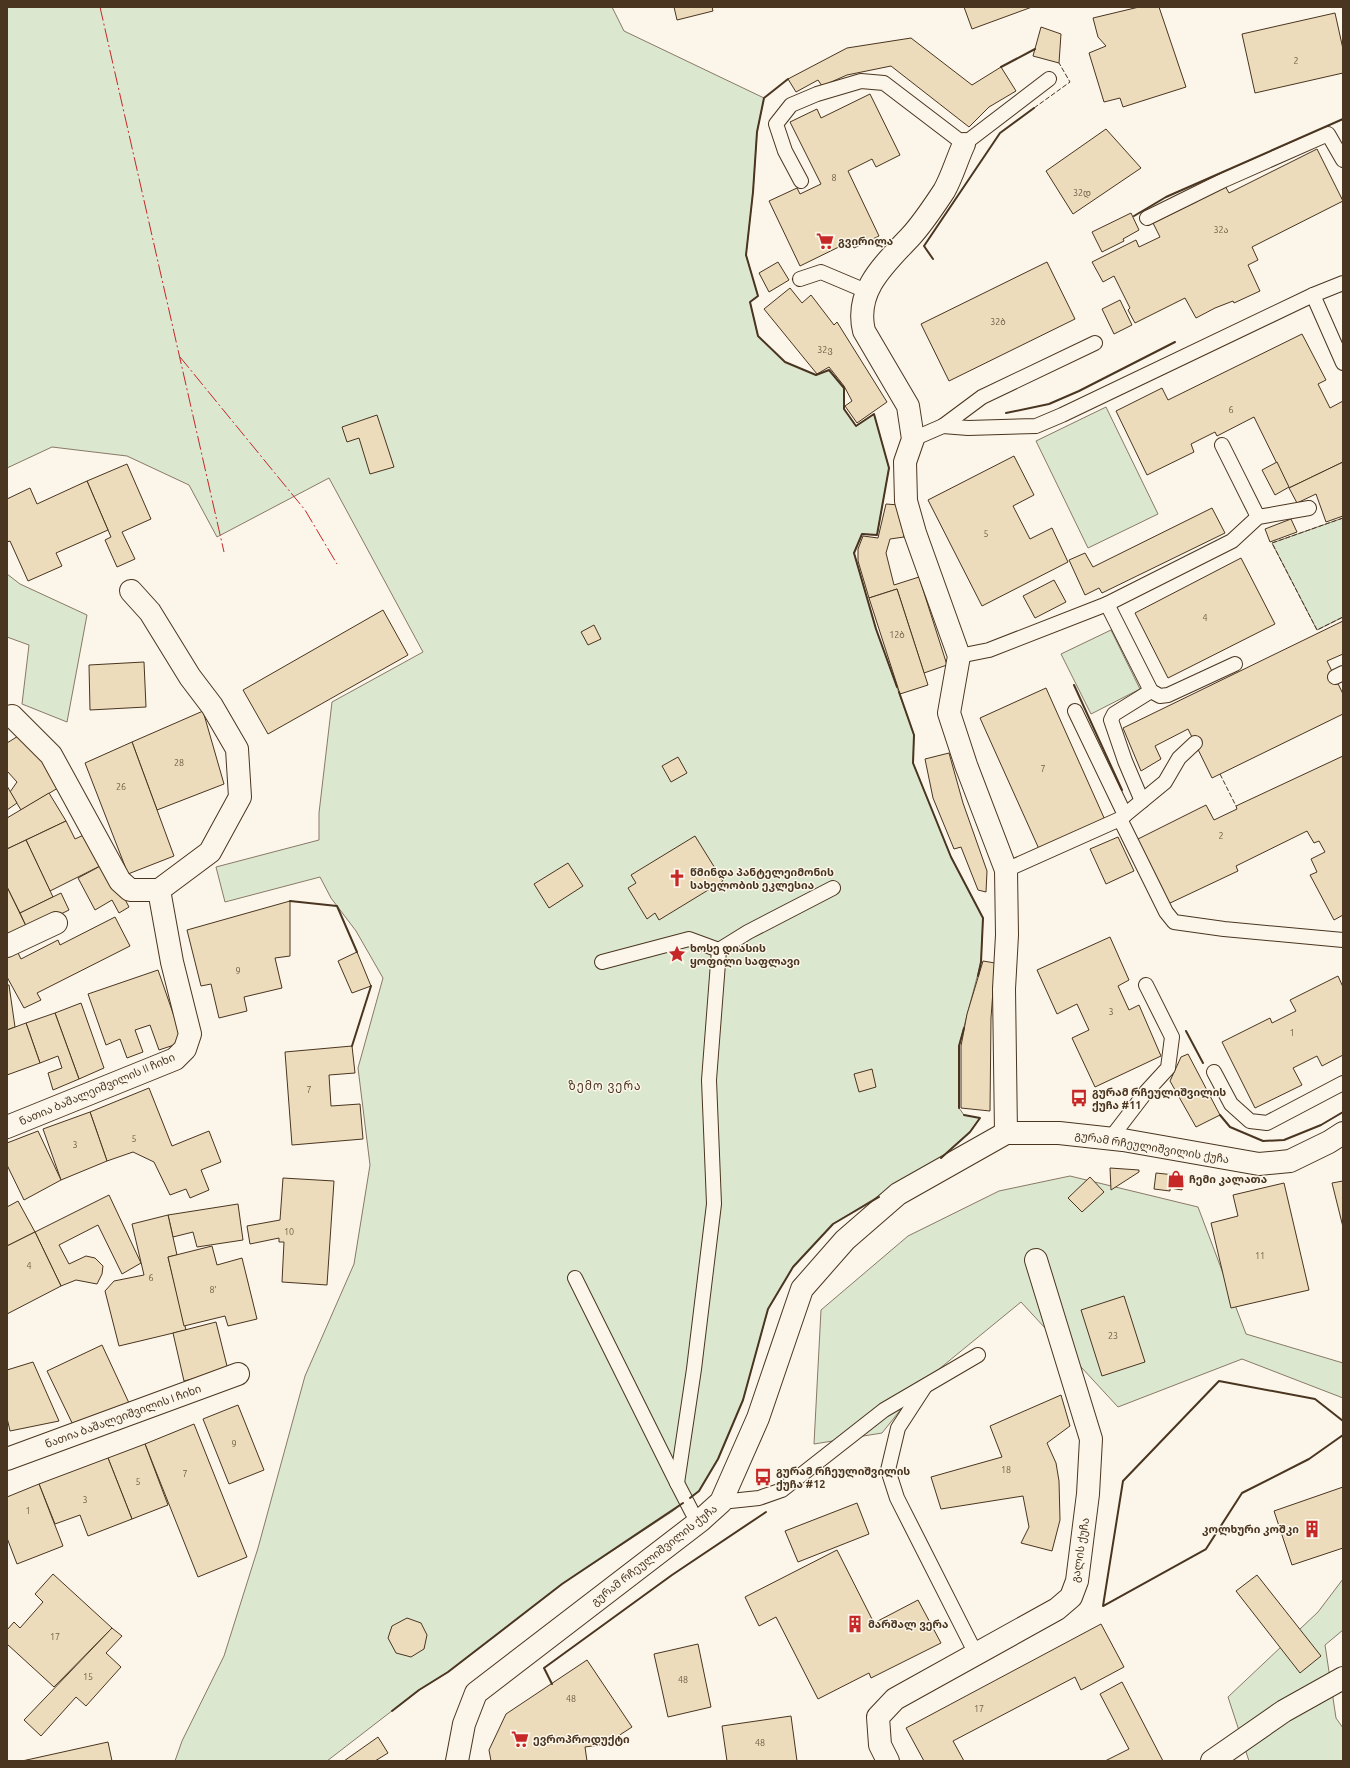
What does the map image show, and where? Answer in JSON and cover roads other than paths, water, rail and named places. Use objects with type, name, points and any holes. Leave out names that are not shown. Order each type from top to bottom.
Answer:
[{"type":"street","points":[[964,144],[944,190],[912,235],[889,258],[866,291],[861,309],[861,320],[864,331],[908,406],[913,439],[905,462],[906,501],[915,532],[959,656],[949,713],[966,765],[1006,870],[1007,935],[1004,989],[1006,1133]]},
{"type":"street","points":[[12,716],[51,754],[120,880],[130,890],[159,890],[210,852],[240,797],[237,749],[212,706],[190,677],[150,612],[131,591]]},
{"type":"street","name":"ნათია ბაშალეიშვილის II ჩიხი","points":[[7,1127],[174,1059],[185,1049],[190,1034],[172,962],[159,890]]},
{"type":"street","points":[[7,946],[56,923]]},
{"type":"street","name":"გურამ რჩეულიშვილის ქუჩა","points":[[457,1761],[464,1724],[476,1693],[700,1521],[721,1502],[758,1418],[802,1289],[845,1240],[898,1194],[1006,1133],[1059,1133],[1110,1139],[1259,1164],[1290,1161],[1329,1142],[1343,1133]]},
{"type":"street","name":"გალის ქუჩა","points":[[888,1761],[880,1745],[878,1717],[895,1699],[1057,1609],[1071,1597],[1077,1581],[1088,1494],[1091,1439],[1036,1260]]},
{"type":"street","name":"ნათია ბაშალეიშვილის I ჩიხი","points":[[7,1458],[238,1374]]},
{"type":"street","points":[[1212,1761],[1284,1711],[1343,1678]]},
{"type":"lane","points":[[801,181],[785,151],[776,124],[791,105],[817,94],[861,82],[884,83],[964,144],[1049,79]]},
{"type":"lane","points":[[1147,218],[1224,180],[1328,134],[1343,160]]},
{"type":"lane","points":[[800,279],[821,272],[866,291]]},
{"type":"lane","points":[[943,426],[968,428],[1036,426],[1313,295],[1343,283]]},
{"type":"lane","points":[[1313,295],[1343,363]]},
{"type":"lane","points":[[913,439],[943,426],[982,398],[1095,343]]},
{"type":"lane","points":[[1222,445],[1258,517]]},
{"type":"lane","points":[[959,656],[989,650],[1107,604],[1232,541],[1258,517],[1309,508]]},
{"type":"lane","points":[[1107,604],[1152,691],[1160,696],[1168,695],[1235,664]]},
{"type":"lane","points":[[1142,801],[1125,761],[1111,720],[1114,714],[1152,691]]},
{"type":"lane","points":[[1075,711],[1166,912],[1174,922],[1224,929],[1343,940]]},
{"type":"lane","points":[[1006,870],[1123,817],[1164,782],[1178,758],[1195,742]]},
{"type":"lane","points":[[719,950],[748,932],[833,888]]},
{"type":"lane","points":[[602,962],[689,939],[719,950]]},
{"type":"lane","points":[[677,1484],[694,1369],[714,1204],[709,1080],[719,950]]},
{"type":"lane","points":[[1110,1139],[1146,1092],[1168,1068],[1172,1036],[1146,985]]},
{"type":"lane","points":[[1214,1072],[1232,1104],[1250,1121],[1267,1123],[1343,1083]]},
{"type":"lane","points":[[575,1278],[677,1484],[692,1512],[700,1521]]},
{"type":"lane","points":[[721,1502],[759,1498],[782,1490],[884,1410],[978,1355]]},
{"type":"lane","points":[[927,1385],[898,1428],[888,1470],[897,1498],[976,1654]]},
{"type":"place","name":"გვირილა","points":[[825,241]]},
{"type":"place","name":"წმინდა პანტელეიმონის სახელობის ეკლესია","points":[[677,878]]},
{"type":"place","name":"ხოსე დიასის ყოფილი საფლავი","points":[[677,954]]},
{"type":"place","name":"გურამ რჩეულიშვილის ქუჩა #11","points":[[1079,1098]]},
{"type":"place","name":"ჩემი კალათა","points":[[1176,1179]]},
{"type":"place","name":"გურამ რჩეულიშვილის ქუჩა #12","points":[[763,1477]]},
{"type":"place","name":"კოლხური კოშკი","points":[[1312,1529]]},
{"type":"place","name":"მარშალ ვერა","points":[[855,1624]]},
{"type":"place","name":"ევროპროდუქტი","points":[[520,1739]]},
{"type":"district","name":"ზემო ვერა","points":[[605,1086]]}]
